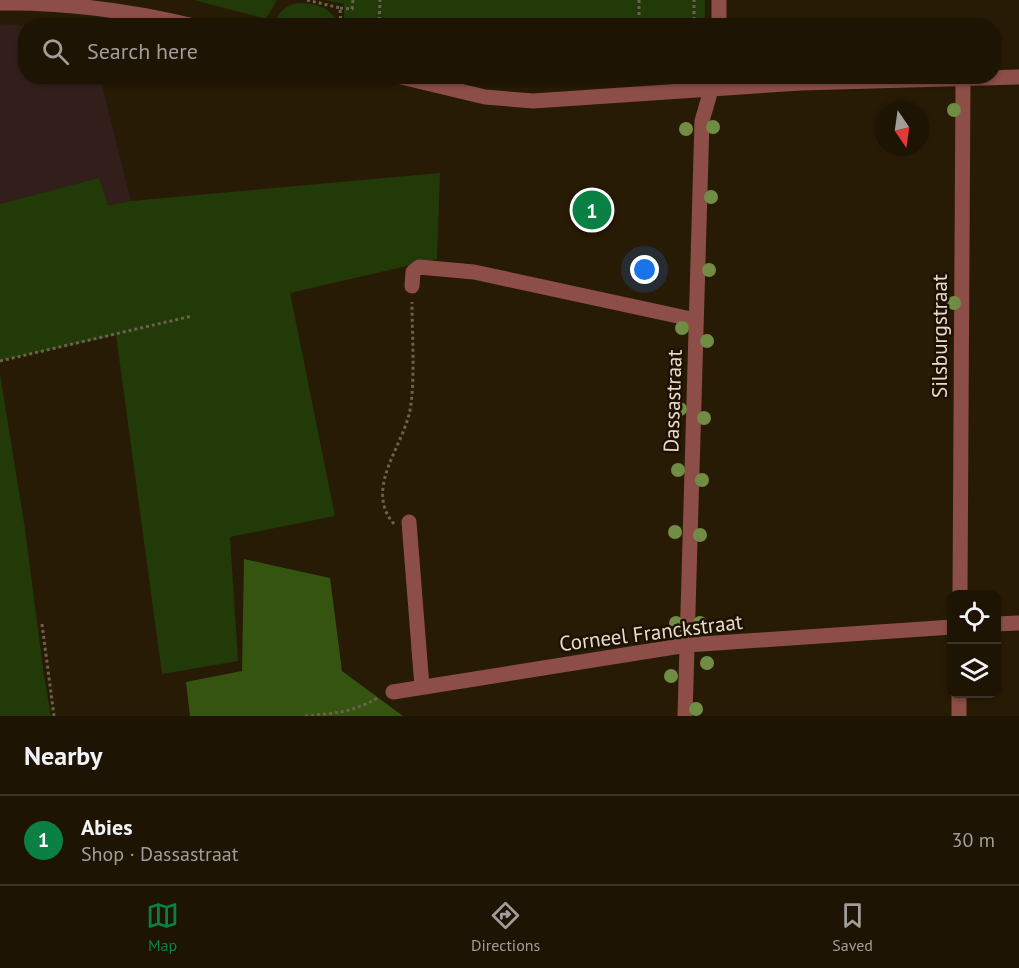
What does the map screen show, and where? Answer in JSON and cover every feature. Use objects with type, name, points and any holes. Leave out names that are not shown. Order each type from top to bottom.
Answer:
[{"type":"street","points":[[719,0],[719,18]]},
{"type":"street","points":[[0,3],[90,8],[156,18]]},
{"type":"street","points":[[1001,78],[1019,77]]},
{"type":"street","points":[[431,84],[485,97],[533,101],[704,84]]},
{"type":"street","name":"Dassastraat","points":[[685,716],[702,121],[714,84]]},
{"type":"street","name":"Silsburgstraat","points":[[960,590],[963,84]]},
{"type":"street","points":[[412,286],[413,272],[419,267],[474,272],[696,320]]},
{"type":"street","points":[[410,526],[422,687]]},
{"type":"street","points":[[1001,624],[1019,623]]},
{"type":"street","name":"Corneel Franckstraat","points":[[393,692],[687,645],[947,627]]},
{"type":"street","points":[[959,698],[959,716]]},
{"type":"path","points":[[307,0],[352,9],[353,0]]},
{"type":"path","points":[[380,0],[380,18]]},
{"type":"path","points":[[639,0],[639,18]]},
{"type":"path","points":[[694,0],[694,18]]},
{"type":"path","points":[[340,8],[341,18]]},
{"type":"path","points":[[410,526],[393,524],[384,512],[383,481],[411,405],[412,286]]},
{"type":"path","points":[[0,361],[192,316]]},
{"type":"path","points":[[42,624],[54,716]]},
{"type":"path","points":[[305,716],[349,711],[393,692]]},
{"type":"shaded area","points":[[0,24],[18,25],[18,84],[102,84],[131,201],[107,205],[99,179],[0,204]]},
{"type":"green space","points":[[194,0],[276,0],[267,18]]},
{"type":"green space","points":[[325,0],[705,0],[705,18],[344,18],[344,4]]},
{"type":"green space","points":[[297,3],[322,7],[335,18],[276,18]]},
{"type":"green space","points":[[440,173],[437,259],[290,293],[335,516],[230,537],[238,661],[162,674],[116,335],[0,361],[0,204],[99,178],[108,205]]},
{"type":"green space","points":[[0,374],[25,529],[51,716],[0,716]]},
{"type":"green space","points":[[244,559],[330,578],[342,671],[403,716],[190,716],[186,682],[242,671]]},
{"type":"place","name":"Abies","points":[[592,210]]}]
